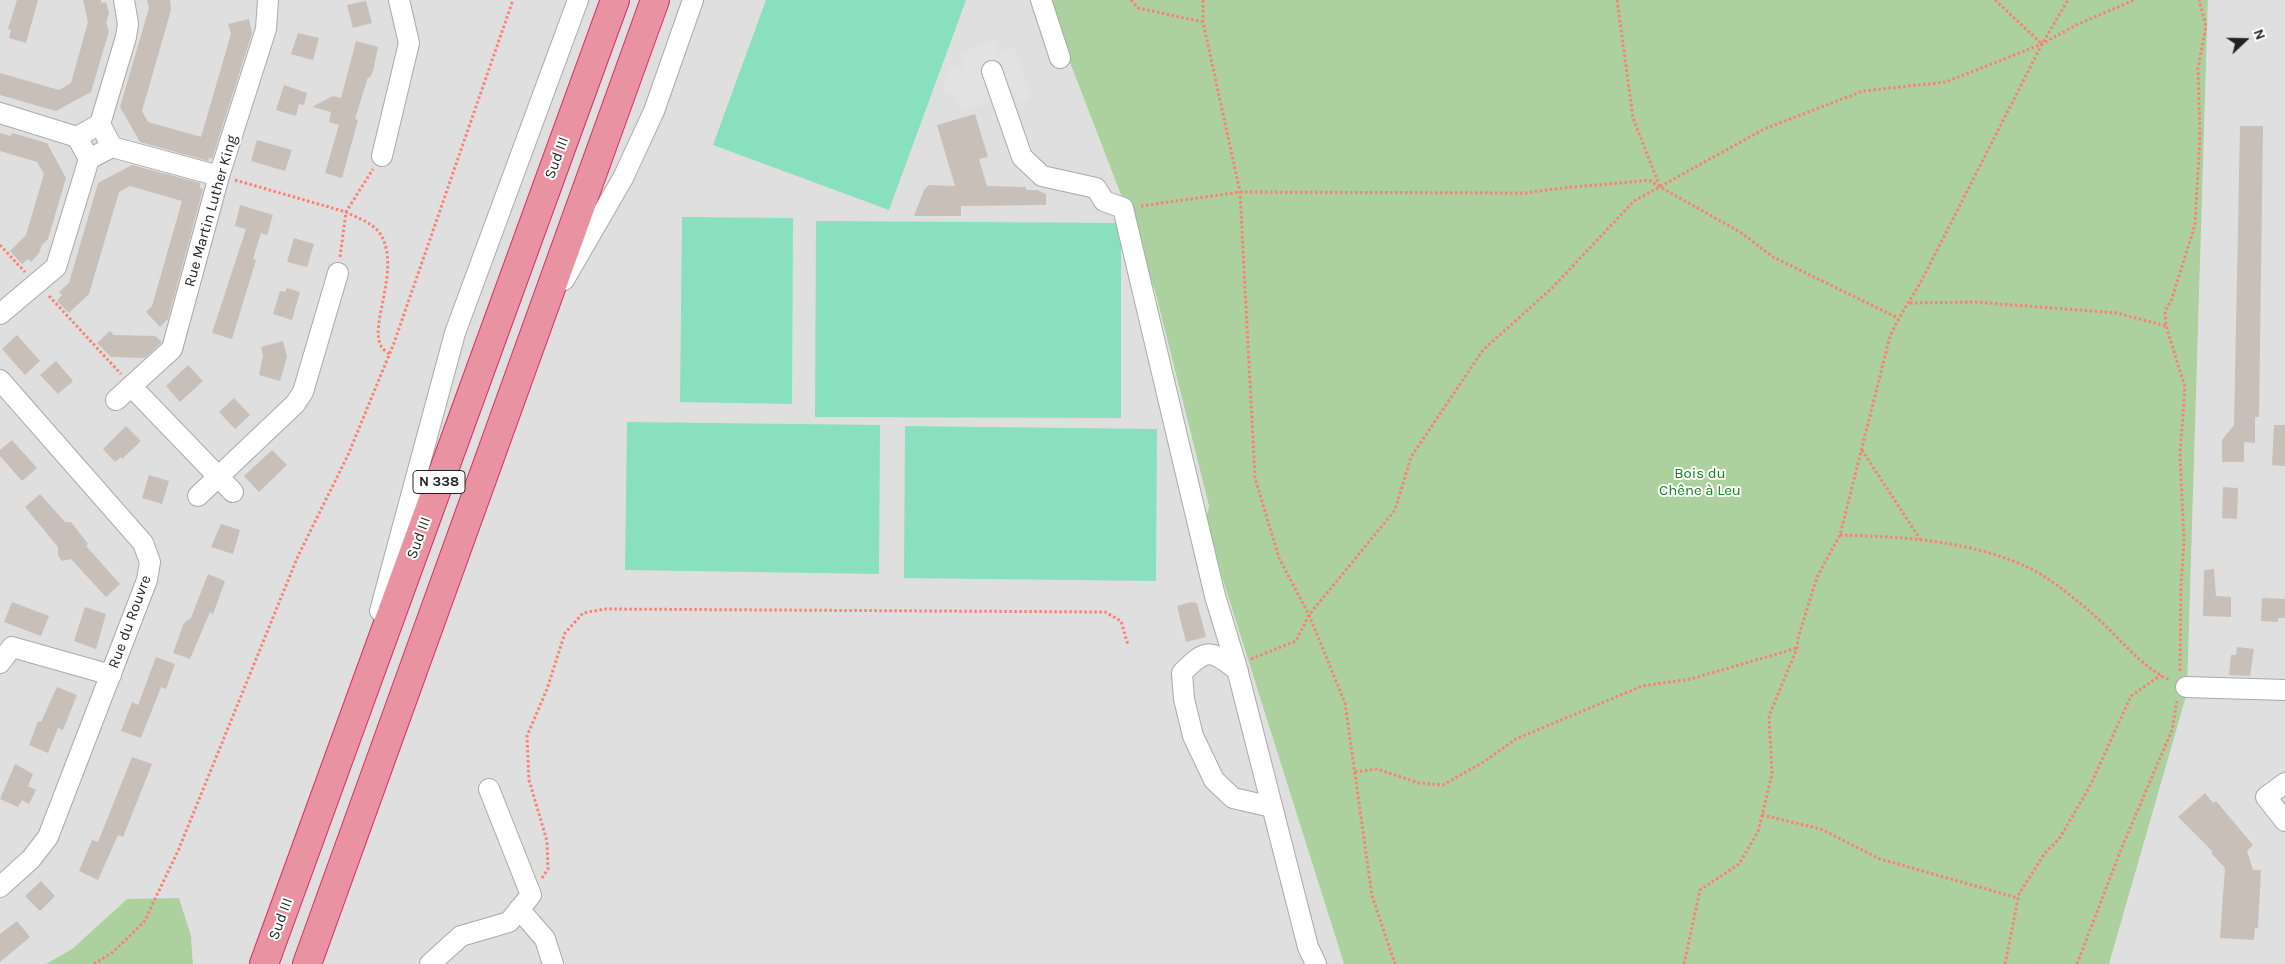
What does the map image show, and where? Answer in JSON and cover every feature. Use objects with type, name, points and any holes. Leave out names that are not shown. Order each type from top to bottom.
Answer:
[{"type":"highway","name":"Sud III","points":[[264,964],[615,0]]},
{"type":"highway","name":"N 338","points":[[307,964],[655,0]]},
{"type":"street","points":[[112,147],[100,124],[128,24],[124,0]]},
{"type":"street","name":"Rue Martin Luther King","points":[[116,400],[172,349],[219,176],[266,29],[268,0]]},
{"type":"street","points":[[382,156],[409,43],[399,0]]},
{"type":"street","points":[[350,727],[419,462],[455,333],[578,0]]},
{"type":"street","points":[[538,322],[623,178],[654,111],[693,0]]},
{"type":"street","points":[[1041,0],[1060,58]]},
{"type":"street","points":[[992,71],[1022,157],[1042,176],[1096,188],[1104,201],[1123,208],[1215,596],[1237,668],[1308,947],[1316,964]]},
{"type":"street","points":[[0,113],[77,137],[89,159],[56,268],[0,314]]},
{"type":"street","points":[[77,137],[100,124]]},
{"type":"street","points":[[89,159],[112,147],[219,176]]},
{"type":"street","points":[[198,496],[295,404],[303,392],[338,273]]},
{"type":"street","name":"Rue du Rouvre","points":[[0,380],[143,543],[150,562],[147,580],[48,837],[31,859],[0,887]]},
{"type":"street","points":[[132,386],[233,492]]},
{"type":"street","points":[[0,663],[12,647],[111,675]]},
{"type":"street","points":[[1237,668],[1216,654],[1208,654],[1195,659],[1182,672],[1184,699],[1192,736],[1214,780],[1233,798],[1272,807]]},
{"type":"street","points":[[2182,685],[2285,690]]},
{"type":"street","points":[[2285,782],[2266,797],[2285,821]]},
{"type":"street","points":[[488,789],[525,902],[545,939],[553,964]]},
{"type":"street","points":[[430,964],[461,936],[509,922],[525,902]]},
{"type":"path","points":[[94,964],[113,952],[144,922],[178,851],[298,556],[348,455],[389,354],[514,0]]},
{"type":"path","points":[[1131,0],[1138,8],[1203,22]]},
{"type":"path","points":[[1203,0],[1203,22],[1240,192],[1255,478],[1279,558],[1309,615],[1345,703],[1372,896],[1395,964]]},
{"type":"path","points":[[1617,0],[1633,118],[1661,187]]},
{"type":"path","points":[[1995,0],[2042,44]]},
{"type":"path","points":[[1684,964],[1688,938],[1700,890],[1739,864],[1758,832],[1772,774],[1769,716],[1797,648],[1798,638],[1817,577],[1840,534],[1890,336],[1901,311],[1909,303],[2042,44],[2068,0]]},
{"type":"path","points":[[1237,668],[1296,641],[1309,615],[1395,510],[1411,457],[1483,350],[1552,288],[1634,202],[1764,129],[1863,90],[1946,82],[2042,44],[2076,25],[2134,0]]},
{"type":"path","points":[[2077,964],[2122,847],[2172,730],[2182,685],[2181,585],[2184,541],[2180,454],[2185,387],[2166,326],[2165,311],[2195,225],[2200,137],[2198,68],[2206,26],[2199,0]]},
{"type":"path","points":[[338,273],[346,212],[382,156]]},
{"type":"path","points":[[219,176],[346,212],[370,224],[381,235],[388,257],[389,269],[378,335],[381,346],[389,354]]},
{"type":"path","points":[[1123,208],[1240,192],[1526,193],[1560,187],[1649,180],[1740,232],[1773,257],[1898,318]]},
{"type":"path","points":[[0,245],[132,386]]},
{"type":"path","points":[[1909,303],[1975,302],[2117,313],[2166,326]]},
{"type":"path","points":[[1862,449],[1921,539]]},
{"type":"path","points":[[1840,534],[1921,539],[1965,545],[2028,567],[2095,616],[2146,664],[2161,675],[2182,685]]},
{"type":"path","points":[[525,902],[548,869],[546,841],[529,780],[527,736],[547,690],[565,633],[583,613],[605,609],[1105,612],[1121,621],[1128,645]]},
{"type":"path","points":[[1355,772],[1376,769],[1419,783],[1443,784],[1485,761],[1516,739],[1642,686],[1691,679],[1797,648]]},
{"type":"path","points":[[2005,964],[2018,898],[2045,853],[2059,839],[2089,788],[2131,696],[2161,675]]},
{"type":"path","points":[[1762,815],[1821,829],[1880,859],[1917,871],[2018,898]]},
{"type":"shaded area","points":[[0,0],[1046,0],[1126,208],[1155,292],[1209,506],[1205,523],[1344,964],[193,964],[191,936],[127,899],[72,949],[46,964],[0,964]]},
{"type":"shaded area","points":[[2208,0],[2285,0],[2285,964],[2109,964],[2187,693]]},
{"type":"shaded area","points":[[995,40],[1000,52],[1013,48],[1031,97],[1018,103],[1015,94],[961,110],[955,96],[942,92],[951,66],[963,70],[965,66],[960,53]]},
{"type":"green space","points":[[766,0],[966,0],[889,210],[713,145]]},
{"type":"green space","name":"Bois du Chêne à Leu","points":[[1046,0],[2208,0],[2187,693],[2109,964],[1344,964],[1205,523],[1209,506],[1155,291],[1126,208]]},
{"type":"green space","points":[[682,217],[793,218],[792,404],[680,402]]},
{"type":"green space","points":[[816,221],[1121,223],[1121,418],[815,417]]},
{"type":"green space","points":[[627,422],[880,425],[879,574],[625,570]]},
{"type":"green space","points":[[905,426],[1157,429],[1156,581],[904,578]]},
{"type":"green space","points":[[179,898],[191,936],[193,964],[46,964],[72,949],[127,899]]},
{"type":"building","points":[[17,0],[38,0],[26,43],[9,38],[11,30],[8,29]]},
{"type":"building","points":[[83,0],[101,0],[101,3],[106,2],[109,13],[106,23],[109,31],[91,92],[56,111],[0,95],[0,73],[59,90],[71,83],[88,22]]},
{"type":"building","points":[[147,0],[170,0],[171,10],[142,111],[148,122],[201,137],[231,34],[228,24],[249,19],[252,33],[212,159],[209,158],[208,161],[140,142],[120,107],[149,8]]},
{"type":"building","points":[[366,1],[372,23],[353,28],[347,5]]},
{"type":"building","points":[[298,33],[319,38],[313,60],[291,54]]},
{"type":"building","points":[[356,41],[378,47],[373,71],[370,78],[368,77],[355,119],[358,120],[342,178],[325,173],[339,125],[329,122],[331,112],[312,107],[333,96],[341,98]]},
{"type":"building","points":[[284,85],[307,93],[304,105],[299,104],[296,116],[276,110]]},
{"type":"building","points":[[975,114],[988,157],[979,159],[987,186],[1026,187],[1026,190],[1037,190],[1046,194],[1046,205],[961,206],[961,216],[914,216],[924,190],[929,185],[955,186],[937,125]]},
{"type":"building","points":[[2240,126],[2263,126],[2259,417],[2255,417],[2255,443],[2244,442],[2244,462],[2222,462],[2222,440],[2234,425]]},
{"type":"building","points":[[0,133],[11,136],[12,133],[47,143],[66,178],[48,239],[31,262],[28,259],[22,264],[10,251],[26,235],[44,174],[37,162],[0,151]]},
{"type":"building","points":[[257,140],[292,150],[285,171],[251,161]]},
{"type":"building","points":[[132,165],[200,183],[200,188],[203,189],[168,319],[160,327],[146,312],[152,306],[182,201],[130,186],[119,192],[89,294],[69,313],[57,301],[62,295],[59,292],[69,283],[98,183]]},
{"type":"building","points":[[240,205],[273,215],[267,235],[261,233],[253,259],[256,260],[232,339],[212,333],[246,229],[235,226]]},
{"type":"building","points":[[294,238],[314,244],[307,267],[287,262]]},
{"type":"building","points":[[287,288],[300,292],[292,320],[273,314],[280,291],[285,292]]},
{"type":"building","points":[[110,331],[114,335],[155,336],[162,342],[145,358],[111,357],[97,343]]},
{"type":"building","points":[[17,335],[40,361],[25,375],[2,349]]},
{"type":"building","points":[[283,341],[287,357],[280,381],[259,375],[263,355],[261,347]]},
{"type":"building","points":[[56,361],[73,381],[58,394],[40,375]]},
{"type":"building","points":[[188,365],[203,381],[180,402],[166,386]]},
{"type":"building","points":[[234,398],[250,415],[235,429],[219,412]]},
{"type":"building","points":[[2274,425],[2285,425],[2285,466],[2272,465]]},
{"type":"building","points":[[126,426],[141,441],[122,459],[121,457],[115,462],[103,449]]},
{"type":"building","points":[[12,440],[37,468],[22,481],[0,456],[0,450]]},
{"type":"building","points":[[272,450],[287,465],[259,492],[244,476]]},
{"type":"building","points":[[149,475],[169,481],[162,504],[142,498]]},
{"type":"building","points":[[2223,487],[2238,488],[2237,519],[2222,518]]},
{"type":"building","points":[[40,494],[65,522],[71,522],[88,544],[86,546],[120,584],[106,597],[71,559],[62,561],[58,556],[58,547],[25,507]]},
{"type":"building","points":[[221,524],[240,530],[233,554],[211,547]]},
{"type":"building","points":[[2214,569],[2216,596],[2231,597],[2231,617],[2203,616],[2204,570]]},
{"type":"building","points":[[208,574],[225,581],[213,614],[210,612],[190,659],[173,653],[184,623],[191,618]]},
{"type":"building","points":[[2262,598],[2285,599],[2285,618],[2278,618],[2278,622],[2261,621]]},
{"type":"building","points":[[12,602],[49,616],[41,636],[4,622]]},
{"type":"building","points":[[1191,602],[1197,603],[1206,637],[1186,642],[1177,606]]},
{"type":"building","points":[[85,607],[106,614],[96,649],[74,641]]},
{"type":"building","points":[[2237,647],[2254,649],[2250,676],[2229,675],[2231,655],[2236,655]]},
{"type":"building","points":[[156,657],[175,664],[166,689],[161,687],[141,738],[121,731],[132,702],[138,705]]},
{"type":"building","points":[[57,687],[77,695],[63,730],[58,728],[48,753],[29,745],[38,721],[41,722]]},
{"type":"building","points":[[132,757],[152,764],[123,837],[118,835],[98,880],[79,871],[92,840],[98,842]]},
{"type":"building","points":[[15,764],[33,774],[28,786],[36,790],[29,804],[22,800],[18,807],[0,799]]},
{"type":"building","points":[[2205,793],[2213,803],[2216,801],[2253,845],[2247,851],[2253,870],[2261,870],[2258,928],[2255,928],[2254,940],[2220,938],[2225,868],[2211,853],[2213,852],[2178,817]]},
{"type":"building","points":[[41,881],[55,896],[40,911],[25,896]]},
{"type":"building","points":[[17,921],[30,937],[0,962],[0,934]]}]
